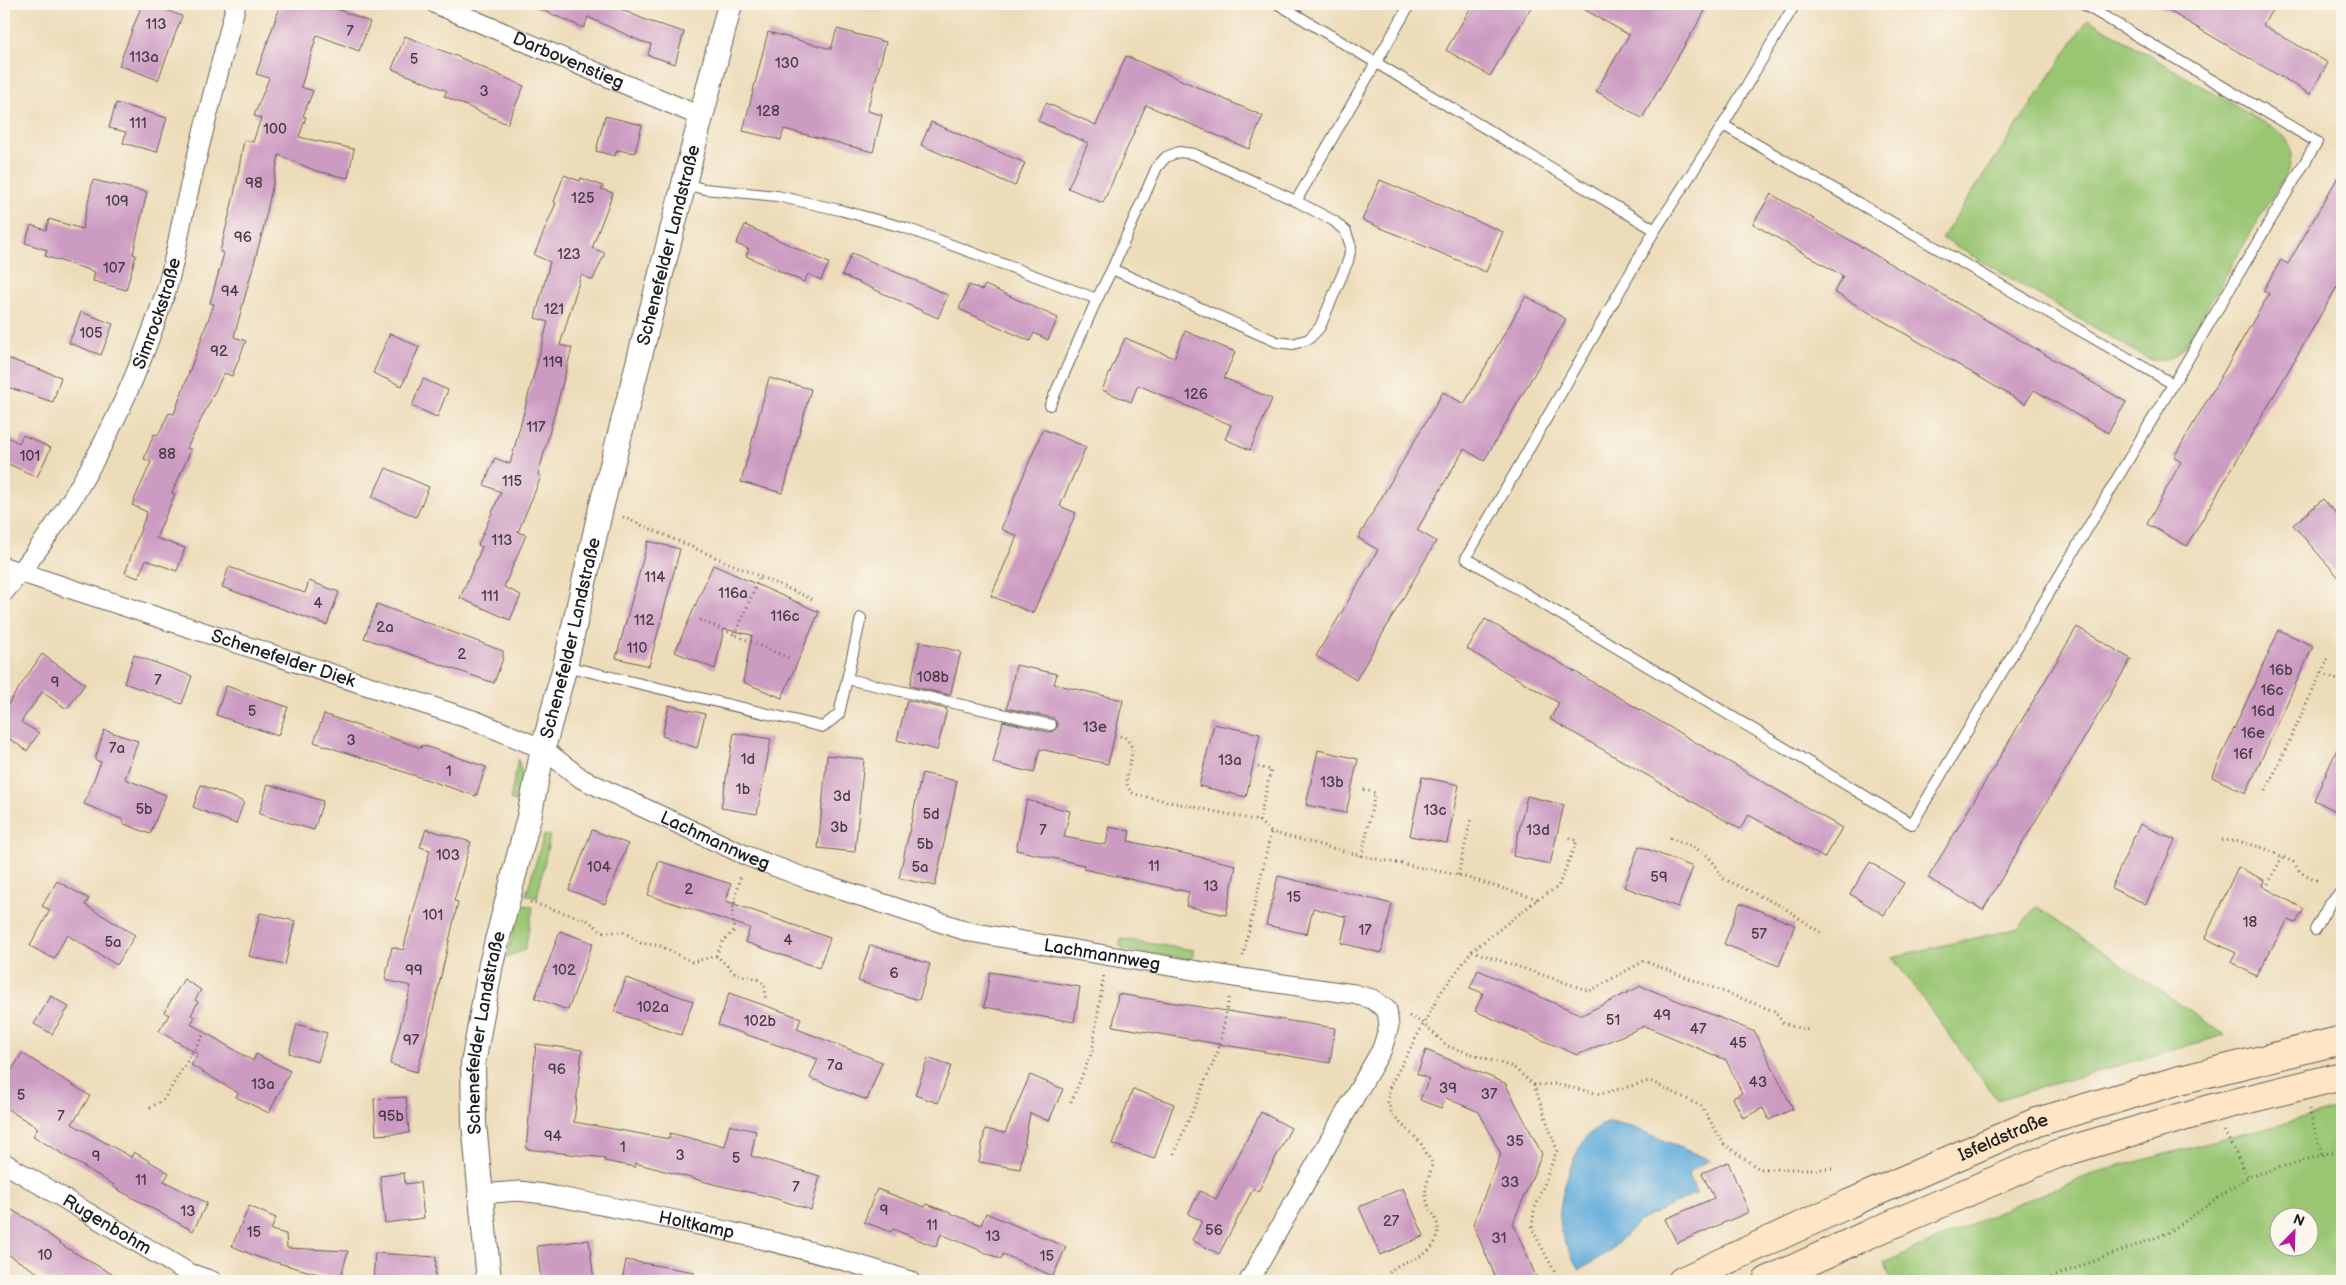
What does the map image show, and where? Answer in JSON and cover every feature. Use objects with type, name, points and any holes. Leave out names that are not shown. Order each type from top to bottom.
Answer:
[{"type":"main road","name":"Isfeldstraße","points":[[1682,1281],[1848,1204],[2034,1123],[2180,1080],[2342,1040]]},
{"type":"main road","name":"Isfeldstraße","points":[[1767,1281],[1867,1235],[2057,1154],[2213,1108],[2342,1076]]},
{"type":"street","name":"Simrockstraße","points":[[4,592],[12,569],[51,531],[85,476],[120,410],[144,354],[166,292],[187,199],[236,4]]},
{"type":"street","name":"Darbovenstieg","points":[[436,4],[702,117]]},
{"type":"street","name":"Schenefelder Landstraße","points":[[489,1281],[474,1123],[473,1064],[491,964],[529,817],[543,749],[565,666],[601,508],[730,4]]},
{"type":"street","name":"Schenefelder Diek","points":[[12,569],[476,721],[543,749]]},
{"type":"street","name":"Lachmannweg","points":[[543,749],[582,779],[747,856],[808,879],[970,932],[1234,977],[1354,994],[1372,999],[1387,1010],[1389,1026],[1382,1049],[1249,1281]]},
{"type":"street","name":"Rugenbohm","points":[[4,1163],[189,1273],[212,1281]]},
{"type":"street","name":"Holtkamp","points":[[480,1194],[519,1191],[544,1194],[704,1224],[843,1260],[910,1281]]},
{"type":"lane","points":[[1278,4],[1655,230]]},
{"type":"lane","points":[[1296,201],[1410,4]]},
{"type":"lane","points":[[1794,4],[1723,125],[1655,230],[1466,558],[1912,824],[2317,142],[2083,4]]},
{"type":"lane","points":[[1723,125],[2173,384]]},
{"type":"lane","points":[[1050,405],[1096,299],[1112,269],[1157,167],[1166,157],[1179,152],[1194,154],[1296,201],[1334,221],[1346,232],[1351,247],[1348,262],[1320,327],[1309,339],[1293,344],[1277,342],[1112,269]]},
{"type":"lane","points":[[685,184],[704,189],[777,196],[897,225],[1096,299]]},
{"type":"lane","points":[[565,666],[823,727],[839,714],[861,618]]},
{"type":"lane","points":[[847,678],[1051,726]]},
{"type":"lane","points":[[2314,930],[2330,903],[2342,891]]},
{"type":"path","points":[[620,516],[814,600]]},
{"type":"path","points":[[735,635],[760,576]]},
{"type":"path","points":[[700,620],[789,658]]},
{"type":"path","points":[[2266,791],[2328,658]]},
{"type":"path","points":[[2322,673],[2342,682]]},
{"type":"path","points":[[1120,736],[1126,738],[1132,747],[1126,783],[1128,790],[1134,794],[1259,821],[1271,832],[1362,856],[1458,875],[1538,899]]},
{"type":"path","points":[[1258,767],[1270,770],[1259,821]]},
{"type":"path","points":[[1362,789],[1375,792],[1362,856]]},
{"type":"path","points":[[1458,875],[1471,819]]},
{"type":"path","points":[[1243,956],[1271,832]]},
{"type":"path","points":[[1387,1281],[1387,1275],[1392,1269],[1424,1255],[1432,1248],[1437,1239],[1438,1228],[1436,1217],[1426,1199],[1432,1163],[1420,1142],[1392,1115],[1388,1102],[1389,1088],[1441,992],[1472,951],[1538,899],[1558,887],[1577,841],[1568,837]]},
{"type":"path","points":[[1670,838],[1705,853],[1715,861],[1722,878],[1781,906],[1823,934]]},
{"type":"path","points":[[2222,840],[2256,846],[2282,857],[2293,862],[2300,872],[2320,882]]},
{"type":"path","points":[[716,956],[723,941],[734,930],[732,913],[747,856]]},
{"type":"path","points":[[2268,884],[2282,857]]},
{"type":"path","points":[[508,895],[587,920],[603,932],[623,932],[641,943],[661,946],[692,962],[716,956]]},
{"type":"path","points":[[1472,951],[1590,991],[1644,961],[1774,1011],[1784,1024],[1808,1030]]},
{"type":"path","points":[[716,956],[735,973],[751,975],[760,981],[766,994],[765,1000]]},
{"type":"path","points":[[1071,1102],[1092,1052],[1107,956]]},
{"type":"path","points":[[1174,1154],[1219,1049],[1234,977]]},
{"type":"path","points":[[1423,1023],[1447,1046],[1513,1067],[1534,1085],[1557,1150],[1534,1211],[1532,1228],[1559,1281]]},
{"type":"path","points":[[150,1108],[164,1099],[205,1032]]},
{"type":"path","points":[[1534,1085],[1555,1084],[1600,1094],[1650,1081],[1701,1106],[1724,1144],[1759,1169],[1832,1170]]},
{"type":"path","points":[[2308,1103],[2322,1156]]},
{"type":"path","points":[[2220,1125],[2248,1177]]},
{"type":"path","points":[[2042,1281],[2168,1232],[2248,1177],[2342,1149]]},
{"type":"green space","points":[[2088,19],[2281,133],[2287,140],[2290,149],[2289,168],[2183,348],[2176,355],[2168,359],[2148,359],[1942,238]]},
{"type":"green space","points":[[518,759],[523,778],[517,802],[510,800]]},
{"type":"green space","points":[[544,835],[550,836],[537,898],[526,895]]},
{"type":"green space","points":[[522,904],[533,907],[525,950],[506,957]]},
{"type":"green space","points":[[2036,906],[2225,1035],[1997,1100],[1892,957],[2019,928]]},
{"type":"green space","points":[[1121,939],[1194,950],[1194,956],[1189,959],[1124,950],[1120,945]]},
{"type":"green space","points":[[2342,1108],[2342,1281],[1892,1281],[1884,1263],[2012,1206],[2097,1172]]},
{"type":"water","points":[[1610,1122],[1635,1128],[1710,1160],[1688,1172],[1696,1193],[1639,1221],[1613,1248],[1579,1271],[1561,1233],[1559,1217],[1561,1204],[1568,1174],[1580,1147],[1587,1136],[1597,1128]]},
{"type":"building","points":[[142,4],[150,4],[182,16],[158,80],[119,65]]},
{"type":"building","points":[[281,4],[324,4],[370,22],[359,51],[317,35],[301,87],[313,91],[303,116],[306,117],[299,137],[354,149],[348,178],[316,171],[279,155],[263,230],[234,337],[246,341],[232,376],[224,373],[187,448],[191,450],[172,493],[175,494],[156,538],[185,548],[177,571],[146,560],[138,578],[125,573],[147,512],[132,505],[151,462],[144,459],[154,434],[158,435],[169,413],[174,414],[214,304],[210,303],[224,253],[220,252],[234,195],[244,140],[253,142],[261,118],[254,116],[269,78],[256,74]]},
{"type":"building","points":[[528,4],[609,4],[648,21],[684,32],[675,64],[648,55],[651,44],[640,41],[588,17],[584,28]]},
{"type":"building","points":[[1473,4],[1533,4],[1490,76],[1446,50]]},
{"type":"building","points":[[1575,4],[1709,4],[1642,118],[1596,91],[1629,35]]},
{"type":"building","points":[[2157,4],[2262,4],[2272,10],[2263,25],[2328,63],[2310,94]]},
{"type":"building","points":[[837,29],[886,42],[867,111],[882,115],[873,152],[784,129],[781,140],[743,131],[768,32],[831,49]]},
{"type":"building","points":[[405,36],[524,86],[507,124],[444,96],[447,91],[392,69]]},
{"type":"building","points":[[1126,56],[1263,116],[1249,149],[1146,105],[1103,203],[1068,188],[1088,143],[1038,121],[1046,103],[1096,125]]},
{"type":"building","points":[[116,103],[167,118],[157,152],[123,143],[126,132],[109,128]]},
{"type":"building","points":[[605,116],[642,125],[635,153],[617,150],[615,156],[596,151]]},
{"type":"building","points":[[931,122],[1025,163],[1015,186],[921,145]]},
{"type":"building","points":[[2342,170],[2342,278],[2187,546],[2147,524],[2181,462],[2174,457],[2269,294],[2263,291],[2281,260],[2288,264]]},
{"type":"building","points":[[564,175],[580,181],[581,178],[603,186],[601,189],[613,193],[592,248],[605,253],[593,280],[581,275],[560,345],[572,348],[538,475],[541,477],[518,532],[526,535],[504,587],[521,595],[510,620],[460,598],[482,547],[478,545],[501,492],[484,485],[495,458],[510,464],[548,322],[535,318],[550,262],[534,255],[556,203],[554,202]]},
{"type":"building","points":[[93,180],[147,192],[133,254],[136,255],[126,290],[93,281],[95,272],[45,256],[47,250],[25,243],[31,225],[46,230],[49,219],[82,229]]},
{"type":"building","points":[[1380,180],[1503,232],[1486,272],[1362,220]]},
{"type":"building","points":[[1771,194],[2126,402],[2108,433],[2034,390],[2025,404],[1834,292],[1843,276],[1753,224]]},
{"type":"building","points":[[745,225],[829,263],[821,280],[808,274],[804,282],[746,256],[749,249],[736,244]]},
{"type":"building","points":[[852,253],[948,295],[938,318],[842,275]]},
{"type":"building","points":[[969,285],[982,290],[985,285],[1058,318],[1048,340],[1034,333],[1030,341],[959,309]]},
{"type":"building","points":[[1526,296],[1566,319],[1484,461],[1464,449],[1417,530],[1436,541],[1356,680],[1316,656],[1378,550],[1358,538],[1443,392],[1464,404]]},
{"type":"building","points":[[81,312],[113,324],[101,355],[69,343]]},
{"type":"building","points":[[1185,331],[1235,352],[1224,378],[1272,399],[1250,450],[1225,439],[1231,425],[1138,385],[1131,402],[1102,390],[1125,338],[1174,358]]},
{"type":"building","points":[[390,333],[419,347],[402,386],[373,373]]},
{"type":"building","points":[[4,357],[61,377],[53,402],[4,386]]},
{"type":"building","points":[[769,378],[811,389],[783,493],[741,482]]},
{"type":"building","points":[[423,379],[448,390],[437,417],[412,406]]},
{"type":"building","points":[[1043,429],[1086,447],[1060,506],[1076,513],[1033,613],[991,596],[1017,536],[1001,529]]},
{"type":"building","points":[[4,435],[19,443],[23,435],[51,448],[37,477],[4,462]]},
{"type":"building","points":[[386,468],[429,487],[416,517],[372,497]]},
{"type":"building","points":[[2323,499],[2342,520],[2342,581],[2293,525]]},
{"type":"building","points":[[648,541],[680,549],[649,666],[616,658]]},
{"type":"building","points":[[713,565],[819,612],[782,698],[743,682],[752,635],[724,629],[715,669],[675,652]]},
{"type":"building","points":[[229,567],[305,593],[309,581],[339,592],[327,625],[222,587]]},
{"type":"building","points":[[377,604],[503,651],[503,658],[494,683],[364,638]]},
{"type":"building","points":[[1485,619],[1842,828],[1824,858],[1749,815],[1740,829],[1550,719],[1559,703],[1467,649]]},
{"type":"building","points":[[2077,627],[2131,659],[1983,910],[1928,878]]},
{"type":"building","points":[[2279,630],[2313,646],[2246,793],[2212,777]]},
{"type":"building","points":[[920,642],[961,652],[950,695],[910,686]]},
{"type":"building","points":[[42,654],[85,684],[67,709],[42,692],[21,722],[39,733],[27,751],[10,739],[4,748],[4,710]]},
{"type":"building","points":[[134,655],[192,676],[182,704],[124,683]]},
{"type":"building","points":[[1016,665],[1057,674],[1054,684],[1123,700],[1108,764],[1040,749],[1034,773],[993,763],[1003,721],[1049,732],[1058,727],[1053,718],[1007,708]]},
{"type":"building","points":[[226,686],[288,707],[278,736],[216,715]]},
{"type":"building","points":[[907,700],[947,709],[937,750],[897,740]]},
{"type":"building","points":[[669,705],[705,714],[697,748],[662,736]]},
{"type":"building","points":[[324,714],[421,748],[422,745],[486,767],[476,796],[314,742]]},
{"type":"building","points":[[1214,724],[1260,734],[1246,797],[1199,786]]},
{"type":"building","points":[[104,730],[138,741],[125,779],[166,795],[150,834],[122,823],[124,820],[84,804],[101,762],[95,760]]},
{"type":"building","points":[[734,733],[771,739],[757,814],[721,808]]},
{"type":"building","points":[[2342,738],[2342,814],[2314,800]]},
{"type":"building","points":[[1318,750],[1358,759],[1346,813],[1306,805]]},
{"type":"building","points":[[827,755],[864,759],[855,852],[818,848]]},
{"type":"building","points":[[922,773],[957,781],[935,886],[899,878]]},
{"type":"building","points":[[1422,777],[1459,785],[1447,843],[1410,836]]},
{"type":"building","points":[[268,784],[323,801],[314,830],[259,814]]},
{"type":"building","points":[[201,785],[244,802],[236,824],[193,807]]},
{"type":"building","points":[[1527,796],[1564,805],[1550,864],[1513,856]]},
{"type":"building","points":[[1027,800],[1070,811],[1064,837],[1106,845],[1109,827],[1130,831],[1128,841],[1236,865],[1226,915],[1186,906],[1189,892],[1083,869],[1084,865],[1016,850]]},
{"type":"building","points":[[2140,824],[2175,840],[2146,904],[2111,888]]},
{"type":"building","points":[[426,829],[471,842],[454,901],[458,902],[417,1072],[390,1064],[411,986],[385,980],[392,947],[403,950],[430,850],[420,847]]},
{"type":"building","points":[[592,830],[628,844],[605,904],[569,890]]},
{"type":"building","points":[[1639,846],[1693,867],[1678,907],[1624,887]]},
{"type":"building","points":[[659,861],[731,884],[726,901],[830,938],[819,968],[745,942],[750,928],[648,895]]},
{"type":"building","points":[[1870,862],[1904,883],[1884,915],[1850,894]]},
{"type":"building","points":[[2238,867],[2264,880],[2262,886],[2304,909],[2296,923],[2288,920],[2256,976],[2231,962],[2236,953],[2205,938]]},
{"type":"building","points":[[1278,876],[1392,904],[1381,953],[1341,943],[1347,917],[1313,908],[1307,934],[1266,925]]},
{"type":"building","points":[[57,881],[89,899],[85,905],[135,935],[117,965],[67,935],[54,959],[30,946],[50,910],[42,906]]},
{"type":"building","points":[[1740,903],[1795,925],[1779,966],[1724,944]]},
{"type":"building","points":[[260,913],[295,921],[285,965],[249,956]]},
{"type":"building","points":[[560,931],[593,943],[568,1010],[535,998]]},
{"type":"building","points":[[870,945],[930,964],[919,1000],[858,981]]},
{"type":"building","points":[[1478,970],[1582,1015],[1641,986],[1755,1032],[1793,1109],[1769,1120],[1763,1108],[1743,1118],[1733,1098],[1742,1093],[1726,1060],[1645,1026],[1577,1055],[1475,1011],[1483,993],[1470,988]]},
{"type":"building","points":[[990,972],[1080,987],[1074,1022],[984,1007]]},
{"type":"building","points":[[626,978],[693,1001],[681,1035],[614,1012]]},
{"type":"building","points":[[184,979],[201,990],[195,1000],[198,1002],[191,1015],[195,1017],[191,1024],[253,1061],[256,1054],[290,1071],[269,1113],[236,1097],[238,1093],[191,1065],[198,1054],[159,1031],[169,1015],[164,1012]]},
{"type":"building","points":[[729,993],[801,1018],[797,1029],[882,1062],[867,1100],[810,1078],[818,1059],[718,1025]]},
{"type":"building","points":[[1118,994],[1335,1028],[1330,1063],[1113,1026]]},
{"type":"building","points":[[51,996],[69,1007],[52,1034],[34,1024]]},
{"type":"building","points":[[297,1024],[327,1033],[318,1062],[289,1053]]},
{"type":"building","points":[[536,1044],[582,1050],[574,1122],[669,1139],[670,1133],[725,1147],[729,1125],[756,1131],[751,1156],[820,1176],[811,1210],[771,1197],[635,1163],[635,1167],[604,1161],[605,1158],[526,1149]]},
{"type":"building","points":[[1426,1050],[1505,1083],[1542,1154],[1513,1223],[1538,1281],[1497,1281],[1473,1224],[1501,1154],[1479,1112],[1446,1098],[1441,1108],[1420,1100],[1429,1079],[1417,1074]]},
{"type":"building","points":[[22,1053],[90,1096],[72,1124],[131,1157],[134,1152],[169,1173],[164,1181],[207,1203],[193,1231],[113,1187],[114,1185],[33,1136],[38,1128],[4,1107],[4,1083]]},
{"type":"building","points":[[928,1058],[951,1066],[938,1103],[915,1095]]},
{"type":"building","points":[[1030,1075],[1063,1089],[1049,1121],[1030,1113],[1020,1169],[979,1162],[985,1129],[1005,1133]]},
{"type":"building","points":[[1133,1089],[1174,1104],[1154,1159],[1112,1144]]},
{"type":"building","points":[[406,1097],[409,1133],[376,1135],[374,1099]]},
{"type":"building","points":[[1261,1112],[1291,1128],[1258,1192],[1253,1189],[1219,1254],[1192,1240],[1202,1221],[1188,1214],[1200,1191],[1216,1199]]},
{"type":"building","points":[[1728,1162],[1749,1212],[1677,1243],[1665,1219],[1714,1198],[1702,1173]]},
{"type":"building","points":[[404,1173],[405,1184],[420,1182],[424,1218],[385,1223],[380,1176]]},
{"type":"building","points":[[1403,1188],[1424,1236],[1380,1255],[1359,1207]]},
{"type":"building","points":[[877,1189],[925,1207],[927,1204],[981,1225],[986,1213],[1066,1247],[1053,1276],[1003,1254],[1001,1259],[941,1234],[936,1247],[893,1229],[891,1232],[864,1222]]},
{"type":"building","points":[[249,1206],[276,1218],[271,1230],[286,1234],[287,1248],[348,1251],[340,1280],[260,1258],[232,1246]]},
{"type":"building","points":[[10,1209],[31,1221],[65,1247],[124,1281],[51,1281],[4,1252],[4,1220]]},
{"type":"building","points":[[589,1240],[594,1281],[541,1281],[537,1246]]},
{"type":"building","points":[[375,1253],[436,1257],[435,1281],[373,1281]]},
{"type":"building","points":[[626,1260],[694,1272],[693,1281],[622,1281]]}]
